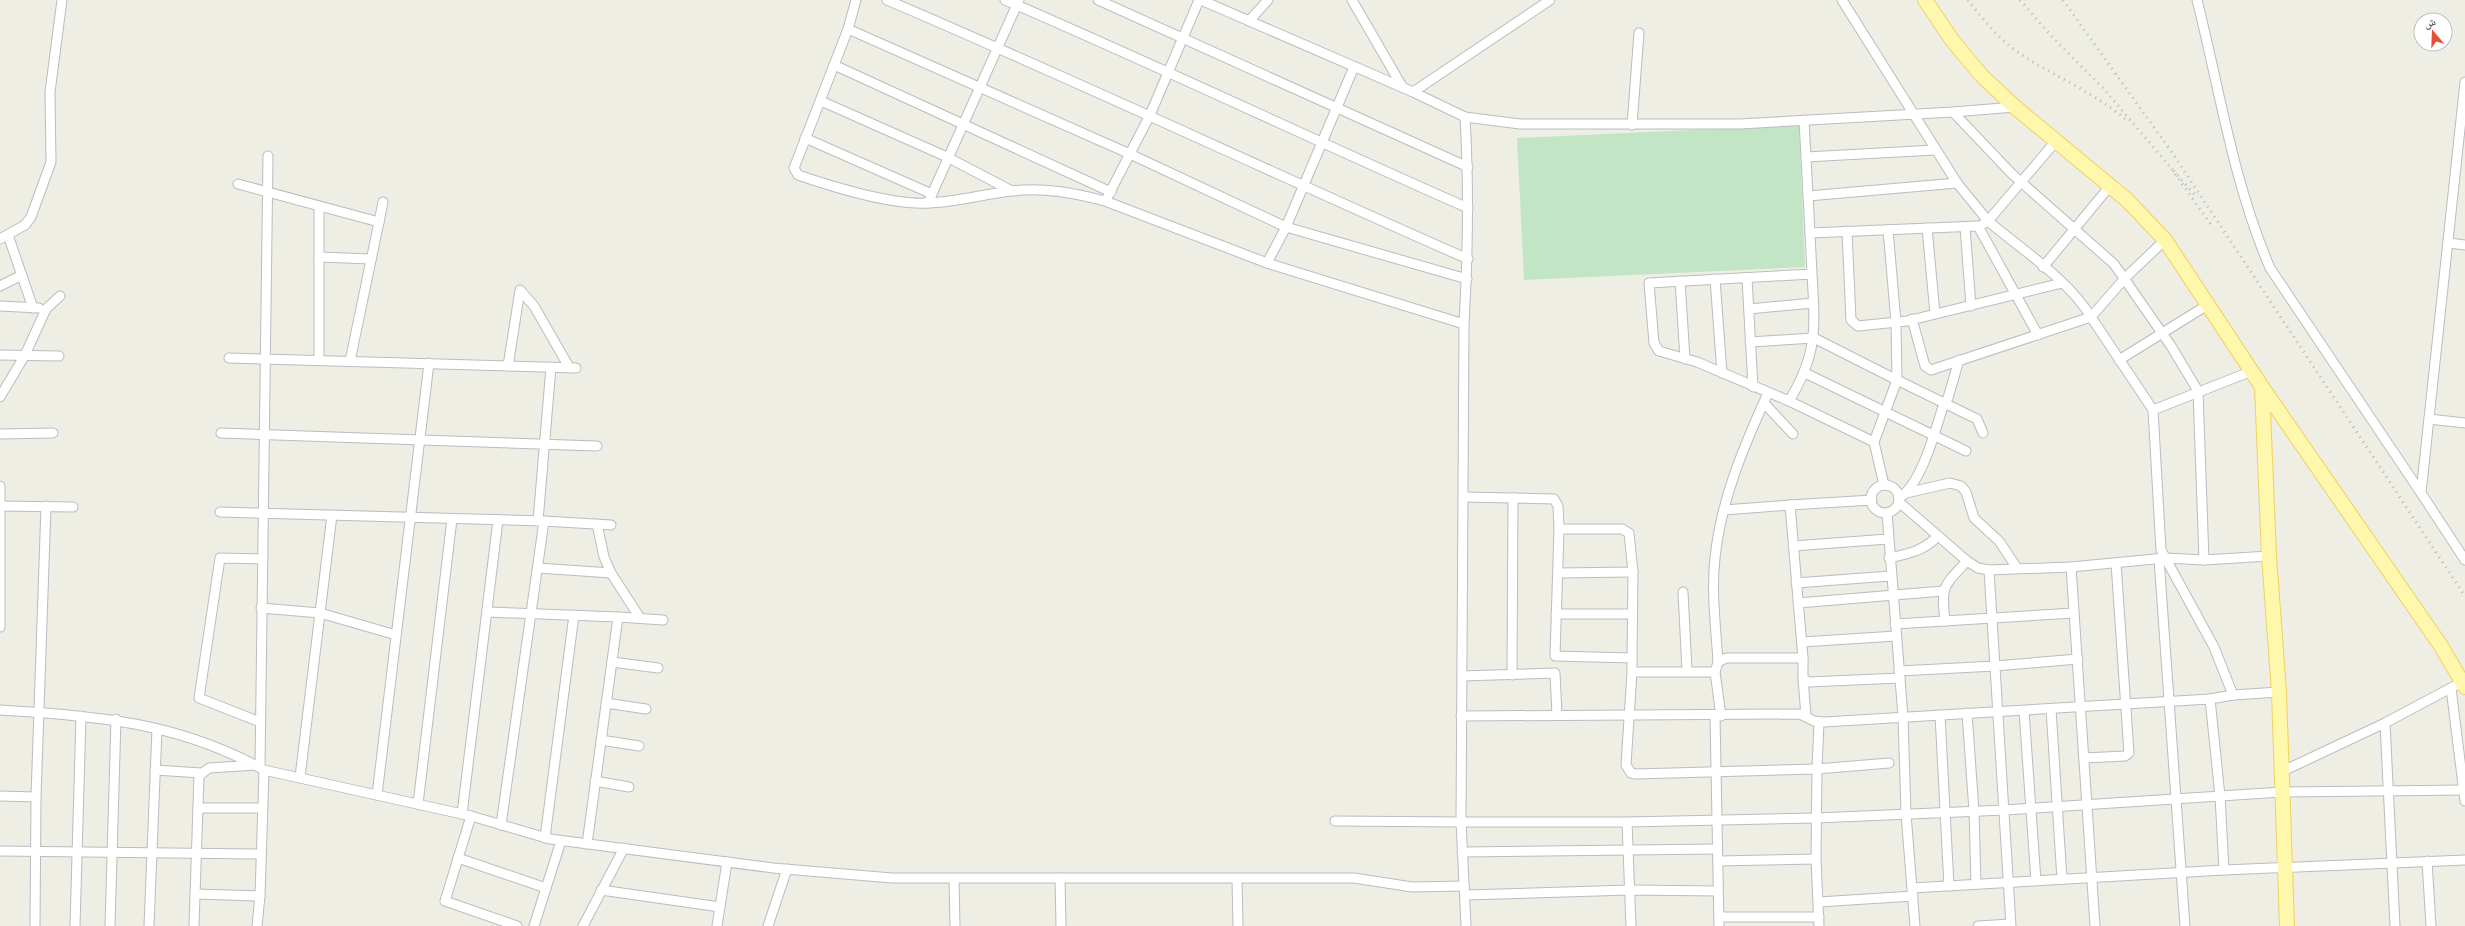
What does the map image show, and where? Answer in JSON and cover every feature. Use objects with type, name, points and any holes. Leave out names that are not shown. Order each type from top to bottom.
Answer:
[{"type":"main road","points":[[1925,0],[1966,58],[2015,107],[2127,200],[2165,240],[2209,304],[2262,387],[2441,646],[2459,686]]},
{"type":"main road","points":[[2262,387],[2269,556],[2279,692],[2287,926]]},
{"type":"street","points":[[33,308],[22,275],[4,237],[26,225],[31,217],[51,162],[50,92],[62,0]]},
{"type":"street","points":[[856,0],[848,29],[794,168],[798,176],[900,203],[928,203],[1012,191],[1056,190],[1105,201],[1268,263],[1464,324]]},
{"type":"street","points":[[886,0],[998,47],[1150,115],[1303,187],[1468,259]]},
{"type":"street","points":[[1005,0],[1018,2],[1169,71],[1322,144],[1468,208]]},
{"type":"street","points":[[1098,0],[1337,110],[1468,167]]},
{"type":"street","points":[[1105,201],[1150,115],[1200,0],[1414,92],[1465,117],[1520,124],[1740,124],[1912,115],[2015,107]]},
{"type":"street","points":[[1249,21],[1268,0]]},
{"type":"street","points":[[1353,0],[1403,88]]},
{"type":"street","points":[[1414,92],[1550,0]]},
{"type":"street","points":[[1842,0],[1912,115],[1957,183],[1988,222],[2062,283],[2082,302],[2153,410],[2185,926]]},
{"type":"street","points":[[2197,0],[2238,178],[2254,230],[2270,268],[2465,560]]},
{"type":"street","points":[[928,203],[962,123],[980,89],[1018,2]]},
{"type":"street","points":[[848,29],[980,89],[1130,154],[1286,227],[1467,279]]},
{"type":"street","points":[[1632,125],[1639,33]]},
{"type":"street","points":[[834,65],[1110,192]]},
{"type":"street","points":[[1268,263],[1286,227],[1354,67]]},
{"type":"street","points":[[2421,493],[2449,243],[2461,174],[2465,82]]},
{"type":"street","points":[[821,101],[947,157],[1012,191]]},
{"type":"street","points":[[1953,112],[2022,184],[2073,230],[2114,264],[2125,278],[2198,391],[2204,560]]},
{"type":"street","points":[[1465,117],[1468,167],[1468,259],[1464,324],[1461,822],[1466,926]]},
{"type":"street","points":[[1789,401],[1805,373],[1814,338],[1804,120]]},
{"type":"street","points":[[805,138],[932,194]]},
{"type":"street","points":[[1810,233],[1978,226],[1988,222],[2022,184],[2056,141]]},
{"type":"street","points":[[1806,157],[1935,150]]},
{"type":"street","points":[[257,926],[260,896],[263,808],[260,768],[260,722],[268,156]]},
{"type":"street","points":[[1808,196],[1957,183]]},
{"type":"street","points":[[238,184],[379,222]]},
{"type":"street","points":[[2043,267],[2110,186]]},
{"type":"street","points":[[350,361],[383,202]]},
{"type":"street","points":[[319,206],[319,360]]},
{"type":"street","points":[[1978,226],[2014,294],[2038,335]]},
{"type":"street","points":[[1965,227],[1971,306]]},
{"type":"street","points":[[1927,228],[1935,314]]},
{"type":"street","points":[[1884,485],[1874,442],[1884,411],[1897,380],[1896,322],[1888,230]]},
{"type":"street","points":[[1847,232],[1851,322],[1858,326],[1912,319],[2062,283]]},
{"type":"street","points":[[1912,319],[1923,361],[1928,369],[1936,369],[1959,360],[2091,317],[2125,278],[2165,240]]},
{"type":"street","points":[[2449,243],[2465,245]]},
{"type":"street","points":[[319,257],[371,259]]},
{"type":"street","points":[[1812,274],[1649,283],[1656,348],[1661,352],[1722,373],[1789,401],[1874,442]]},
{"type":"street","points":[[0,286],[22,275]]},
{"type":"street","points":[[1747,278],[1753,387]]},
{"type":"street","points":[[1715,280],[1722,373]]},
{"type":"street","points":[[1680,281],[1685,359]]},
{"type":"street","points":[[229,358],[508,366],[572,367],[534,306],[520,290],[508,366]]},
{"type":"street","points":[[0,397],[25,355],[46,309],[60,296]]},
{"type":"street","points":[[1748,309],[1813,303]]},
{"type":"street","points":[[2119,360],[2209,304]]},
{"type":"street","points":[[0,306],[46,309]]},
{"type":"street","points":[[1750,342],[1814,338],[1977,419],[1983,433]]},
{"type":"street","points":[[0,355],[59,356]]},
{"type":"street","points":[[1884,485],[1874,492],[1872,500],[1878,511],[1887,512],[1894,509],[1901,498],[1911,488],[1933,435],[1944,402],[1948,398],[1959,360]]},
{"type":"street","points":[[377,795],[429,363]]},
{"type":"street","points":[[501,825],[538,568],[545,444],[552,367]]},
{"type":"street","points":[[2153,410],[2252,371]]},
{"type":"street","points":[[1805,373],[1966,451]]},
{"type":"street","points":[[1768,393],[1732,475],[1715,558],[1718,662],[1715,672],[1718,715],[1716,771],[1719,922],[1819,922],[1816,859],[1819,722]]},
{"type":"street","points":[[1764,403],[1793,434]]},
{"type":"street","points":[[2429,419],[2465,423]]},
{"type":"street","points":[[0,434],[53,433]]},
{"type":"street","points":[[221,433],[597,446]]},
{"type":"street","points":[[1901,498],[1950,483],[1961,486],[1966,492],[1974,518],[1999,541],[2017,568]]},
{"type":"street","points":[[1884,485],[1896,490],[1901,498],[1937,537],[1978,568],[1989,570],[2071,567],[2162,559],[2204,560],[2269,556]]},
{"type":"street","points":[[0,486],[0,628]]},
{"type":"street","points":[[1463,497],[1554,499],[1558,506],[1559,529],[1555,673],[1556,715]]},
{"type":"street","points":[[1512,675],[1513,498]]},
{"type":"street","points":[[1724,510],[1872,500]]},
{"type":"street","points":[[1790,505],[1802,642],[1806,716]]},
{"type":"street","points":[[0,506],[73,507]]},
{"type":"street","points":[[35,926],[36,798],[46,506]]},
{"type":"street","points":[[220,512],[541,521],[611,525]]},
{"type":"street","points":[[1887,512],[1890,576],[1893,595],[1903,717],[1906,814],[1915,926]]},
{"type":"street","points":[[300,777],[332,515]]},
{"type":"street","points":[[418,804],[452,519]]},
{"type":"street","points":[[462,814],[498,520]]},
{"type":"street","points":[[597,524],[604,557],[611,573],[640,618]]},
{"type":"street","points":[[1559,529],[1627,531],[1631,538],[1633,572],[1631,614],[1632,672],[1626,761],[1632,773],[1818,769],[1889,763]]},
{"type":"street","points":[[1889,558],[1912,553],[1928,546],[1937,537]]},
{"type":"street","points":[[1793,546],[1888,539]]},
{"type":"street","points":[[260,722],[199,698],[220,558],[263,559]]},
{"type":"street","points":[[2162,559],[2201,620],[2233,695]]},
{"type":"street","points":[[1946,621],[1943,591],[1944,586],[1967,561]]},
{"type":"street","points":[[2084,758],[2125,756],[2129,753],[2128,703],[2116,563]]},
{"type":"street","points":[[2071,567],[2095,926]]},
{"type":"street","points":[[538,568],[611,573]]},
{"type":"street","points":[[1978,926],[2010,925],[2005,810],[1989,570]]},
{"type":"street","points":[[1558,573],[1633,572]]},
{"type":"street","points":[[1796,583],[1890,576]]},
{"type":"street","points":[[1798,603],[1943,591]]},
{"type":"street","points":[[1682,592],[1687,671]]},
{"type":"street","points":[[262,608],[320,613],[396,635]]},
{"type":"street","points":[[487,612],[663,620]]},
{"type":"street","points":[[1895,624],[2074,613]]},
{"type":"street","points":[[1556,614],[1631,614]]},
{"type":"street","points":[[545,838],[574,615]]},
{"type":"street","points":[[587,844],[618,617]]},
{"type":"street","points":[[1802,642],[1896,636]]},
{"type":"street","points":[[1556,656],[1632,658]]},
{"type":"street","points":[[1718,662],[1726,658],[1803,658]]},
{"type":"street","points":[[1803,679],[1812,683],[2078,659]]},
{"type":"street","points":[[612,662],[658,668]]},
{"type":"street","points":[[1632,672],[1715,672]]},
{"type":"street","points":[[1462,676],[1555,673]]},
{"type":"street","points":[[2281,772],[2459,686],[2465,801]]},
{"type":"street","points":[[1462,716],[1800,714],[1819,722],[2024,711],[2171,700],[2210,700],[2233,695],[2279,692]]},
{"type":"street","points":[[2210,700],[2220,796],[2224,870]]},
{"type":"street","points":[[606,703],[646,709]]},
{"type":"street","points":[[2051,709],[2062,880]]},
{"type":"street","points":[[0,710],[116,719],[204,741],[260,768]]},
{"type":"street","points":[[2024,711],[2036,881]]},
{"type":"street","points":[[1967,713],[1974,811],[1976,884]]},
{"type":"street","points":[[1940,715],[1947,812],[1949,886]]},
{"type":"street","points":[[75,926],[80,716]]},
{"type":"street","points":[[110,926],[116,719]]},
{"type":"street","points":[[2385,723],[2395,926]]},
{"type":"street","points":[[149,926],[150,854],[157,729]]},
{"type":"street","points":[[601,740],[639,746]]},
{"type":"street","points":[[154,770],[200,773],[209,768],[260,768],[471,816],[545,838],[787,869],[892,878],[1354,878],[1412,887],[1464,891],[1718,891]]},
{"type":"street","points":[[194,926],[198,782],[200,773]]},
{"type":"street","points":[[595,781],[629,787]]},
{"type":"street","points":[[1335,820],[1627,822],[1816,818],[2005,810],[2282,792],[2465,790]]},
{"type":"street","points":[[0,796],[36,798]]},
{"type":"street","points":[[198,808],[263,808]]},
{"type":"street","points":[[471,816],[446,898],[446,903],[517,926]]},
{"type":"street","points":[[1627,822],[1631,926]]},
{"type":"street","points":[[534,926],[561,840]]},
{"type":"street","points":[[583,926],[624,848]]},
{"type":"street","points":[[1462,852],[1718,849]]},
{"type":"street","points":[[0,851],[77,850],[150,854],[261,854]]},
{"type":"street","points":[[458,858],[546,888]]},
{"type":"street","points":[[1718,861],[1816,859]]},
{"type":"street","points":[[1819,902],[1976,884],[2224,870],[2285,869],[2465,860]]},
{"type":"street","points":[[2428,861],[2431,926]]},
{"type":"street","points":[[717,926],[727,862]]},
{"type":"street","points":[[768,926],[787,869]]},
{"type":"street","points":[[1060,878],[1061,926]]},
{"type":"street","points":[[954,879],[955,926]]},
{"type":"street","points":[[1237,879],[1238,926]]},
{"type":"street","points":[[601,890],[720,907]]},
{"type":"street","points":[[195,894],[260,896]]},
{"type":"green space","points":[[1799,125],[1805,267],[1524,280],[1517,138]]},
{"type":"railway","points":[[1968,0],[1991,28],[2019,53],[2087,92],[2113,109],[2125,119]]},
{"type":"railway","points":[[2020,0],[2053,38],[2103,88],[2171,168]]},
{"type":"railway","points":[[2063,0],[2173,154],[2465,596]]},
{"type":"railway","points":[[2194,194],[2171,168],[2212,226]]}]
